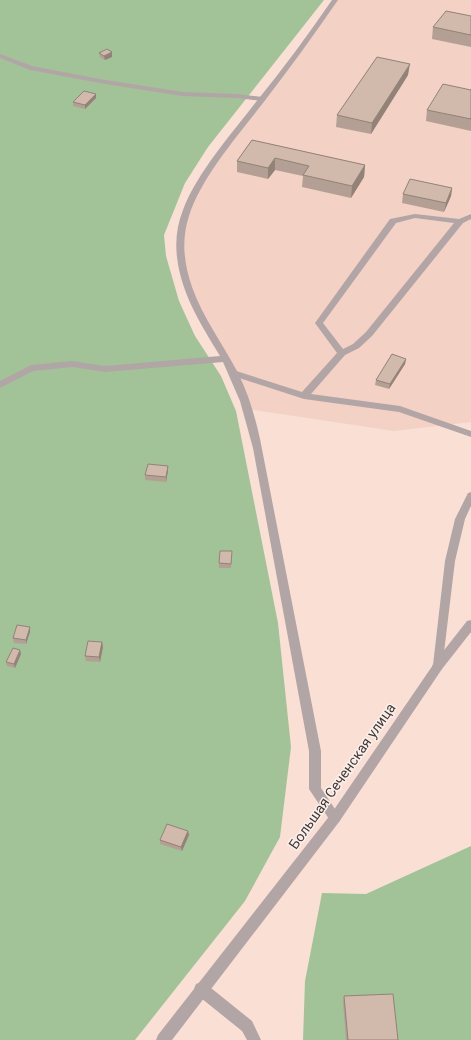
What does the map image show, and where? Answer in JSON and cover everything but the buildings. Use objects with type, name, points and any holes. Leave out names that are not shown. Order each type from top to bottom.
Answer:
[{"type":"street","points":[[335,0],[263,99],[222,150],[187,208],[180,233],[180,253],[184,275],[210,334],[233,374],[248,409],[258,448],[315,751],[315,789],[335,818]]},
{"type":"street","points":[[0,56],[30,68],[105,82],[183,94],[237,96],[263,99]]},
{"type":"street","points":[[342,353],[319,323],[393,221],[415,216],[460,221]]},
{"type":"street","points":[[304,396],[342,353],[356,346],[369,334],[460,221],[471,216]]},
{"type":"street","points":[[0,385],[31,368],[72,364],[106,369],[224,359]]},
{"type":"street","points":[[233,374],[304,396],[400,409],[471,434]]},
{"type":"street","name":"Большая Сеченская улица","points":[[163,1040],[335,818],[438,666],[450,561],[460,519],[471,496]]},
{"type":"street","points":[[438,666],[471,624]]},
{"type":"street","points":[[201,989],[247,1026],[254,1040]]},
{"type":"shaded area","points":[[335,0],[471,0],[471,422],[394,431],[248,409],[184,275],[180,233],[200,186]]},
{"type":"green space","points":[[0,0],[324,0],[208,147],[185,183],[164,235],[166,256],[179,301],[195,336],[221,376],[236,411],[278,623],[291,747],[280,837],[245,901],[135,1040],[0,1040]]},
{"type":"green space","points":[[471,846],[471,1040],[303,1040],[305,981],[322,893],[366,894]]}]
